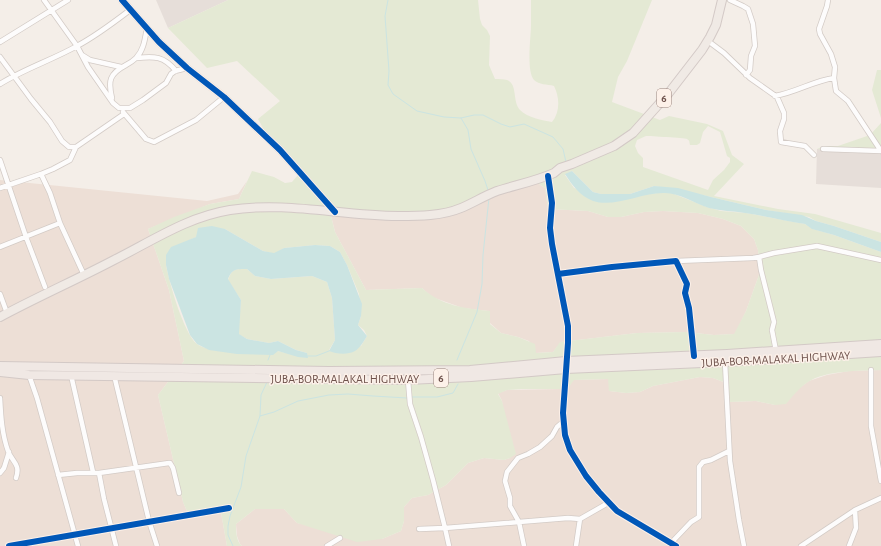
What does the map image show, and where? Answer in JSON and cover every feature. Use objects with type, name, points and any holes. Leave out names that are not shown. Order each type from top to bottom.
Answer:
[{"type":"highway","name":"JUBA-BOR-MALAKAL HIGHWAY","points":[[0,366],[406,371],[470,370],[881,344]]},
{"type":"highway","name":"JUBA-BOR-MALAKAL HIGHWAY","points":[[0,372],[29,375],[408,380],[471,377],[566,365],[725,362],[881,352]]},
{"type":"main road","name":"6","points":[[3,315],[114,261],[178,226],[193,219],[218,212],[258,207],[301,208],[398,216],[435,214],[457,209],[496,192],[548,176],[560,168],[614,146],[633,133],[668,94],[708,41],[716,25],[722,0]]},
{"type":"street","points":[[44,0],[77,46],[88,67],[113,103],[146,139],[154,142],[196,120],[224,97]]},
{"type":"street","points":[[0,42],[68,0]]},
{"type":"street","points":[[122,0],[147,28],[187,68],[250,120],[284,154],[335,212]]},
{"type":"street","points":[[730,0],[748,9],[753,24],[755,46],[751,56],[750,70],[746,75]]},
{"type":"street","points":[[828,0],[819,28],[820,34],[835,67],[834,78],[836,91],[848,101],[881,151]]},
{"type":"street","points":[[0,84],[77,46],[113,23],[130,10]]},
{"type":"street","points":[[113,103],[110,91],[110,79],[114,73],[137,58],[140,54],[147,28]]},
{"type":"street","points":[[708,41],[724,53],[746,75],[775,96],[784,113],[784,119],[780,131],[781,142],[805,146],[814,155]]},
{"type":"street","points":[[82,56],[90,60],[122,67]]},
{"type":"street","points":[[0,57],[50,122],[62,141],[69,147],[76,147]]},
{"type":"street","points":[[137,58],[152,57],[164,60],[170,63],[176,71]]},
{"type":"street","points":[[119,108],[130,108],[166,83],[171,74],[187,68]]},
{"type":"street","points":[[775,96],[792,92],[825,79],[834,78]]},
{"type":"street","points":[[0,188],[53,170],[70,160],[76,147],[124,114]]},
{"type":"street","points":[[823,149],[881,151]]},
{"type":"street","points":[[0,160],[26,237],[45,287]]},
{"type":"street","points":[[41,174],[60,223],[84,275]]},
{"type":"street","points":[[548,176],[552,202],[550,228],[568,326],[564,420],[565,435],[570,450],[586,476],[617,511],[674,545]]},
{"type":"street","points":[[0,247],[60,223]]},
{"type":"street","points":[[558,274],[676,261],[753,258],[817,246],[881,260]]},
{"type":"street","points":[[759,257],[774,322],[772,330],[776,351]]},
{"type":"street","points":[[676,261],[687,284],[685,293],[689,308],[694,356]]},
{"type":"street","points":[[0,294],[3,315]]},
{"type":"street","points":[[725,362],[729,451],[738,520],[744,546]]},
{"type":"street","points":[[871,370],[871,426],[881,481]]},
{"type":"street","points":[[29,375],[37,398],[78,546]]},
{"type":"street","points":[[71,375],[93,472]]},
{"type":"street","points":[[114,376],[149,521],[157,546]]},
{"type":"street","points":[[408,380],[410,404],[433,480],[449,546]]},
{"type":"street","points":[[0,398],[2,430],[9,452],[18,471],[16,478]]},
{"type":"street","points":[[524,546],[519,522],[510,506],[510,498],[505,481],[507,472],[518,458],[540,447],[552,436],[557,427],[564,420]]},
{"type":"street","points":[[674,545],[691,522],[699,517],[699,468],[703,462],[711,460],[729,451]]},
{"type":"street","points":[[0,473],[4,468],[9,452]]},
{"type":"street","points":[[58,475],[93,472],[99,473],[170,463],[173,468],[179,493]]},
{"type":"street","points":[[99,473],[116,546]]},
{"type":"street","points":[[801,546],[855,510],[881,498]]},
{"type":"street","points":[[419,529],[568,518],[580,519],[608,503],[649,532],[674,545]]},
{"type":"street","points":[[9,546],[37,543],[74,534],[229,508]]},
{"type":"street","points":[[849,546],[856,528],[855,510]]},
{"type":"street","points":[[576,546],[580,519]]},
{"type":"street","points":[[327,546],[340,538]]},
{"type":"shaded area","points":[[156,0],[228,0],[168,28]]},
{"type":"shaded area","points":[[817,149],[881,152],[881,188],[816,184]]},
{"type":"shaded area","points":[[0,180],[207,201],[238,194],[247,181],[239,199],[210,204],[148,229],[169,290],[184,361],[158,395],[183,502],[189,516],[220,507],[227,546],[0,546]]},
{"type":"shaded area","points":[[535,183],[545,188],[548,209],[588,211],[608,217],[621,217],[644,212],[663,211],[698,213],[723,219],[741,226],[754,239],[758,250],[760,272],[746,311],[735,334],[714,335],[686,332],[637,333],[561,342],[553,352],[535,353],[529,341],[501,333],[490,323],[489,311],[463,308],[432,297],[422,288],[366,290],[335,232],[331,216],[394,219],[478,204],[503,193]]},
{"type":"shaded area","points":[[881,370],[881,546],[242,546],[237,536],[236,524],[255,509],[266,508],[284,509],[297,523],[382,539],[401,531],[404,521],[404,507],[412,498],[428,495],[446,485],[468,463],[484,458],[504,460],[510,458],[502,401],[498,393],[507,390],[561,389],[568,388],[573,380],[609,379],[609,391],[626,393],[640,392],[653,386],[700,377],[713,378],[726,383],[729,402],[756,401],[775,405],[809,381],[827,375],[849,371]]},
{"type":"green space","points":[[228,0],[478,0],[482,25],[490,36],[489,65],[495,79],[506,80],[513,85],[516,102],[523,113],[535,118],[552,122],[558,109],[558,100],[554,86],[536,82],[530,69],[531,0],[652,0],[627,61],[618,77],[612,102],[660,120],[669,116],[707,124],[723,131],[732,155],[744,164],[714,196],[778,209],[815,214],[881,233],[881,242],[816,221],[809,217],[766,210],[694,193],[654,186],[630,194],[601,194],[593,192],[572,171],[565,175],[574,188],[623,200],[647,194],[669,192],[721,211],[746,213],[805,224],[813,229],[881,252],[881,370],[853,371],[824,375],[805,384],[786,404],[775,405],[756,401],[729,402],[726,383],[713,378],[700,377],[653,386],[640,392],[626,393],[609,391],[608,379],[574,380],[568,388],[561,389],[507,390],[498,394],[502,401],[516,454],[504,460],[484,458],[468,463],[446,485],[428,495],[412,498],[404,507],[404,521],[401,531],[382,539],[357,542],[297,523],[284,509],[255,509],[236,524],[237,539],[242,546],[227,546],[220,507],[189,516],[183,502],[158,395],[184,361],[169,290],[148,229],[174,217],[210,204],[239,199],[252,171],[274,177],[285,183],[292,182],[298,175],[274,148],[258,119],[280,101],[237,61],[207,68],[168,28]],"holes":[[[708,126],[720,132],[727,156],[730,158],[730,162],[713,180],[708,190],[643,167],[643,158],[638,153],[635,146],[637,140],[646,136],[680,138],[687,139],[690,145],[697,145],[700,143],[703,132]],[[535,183],[545,188],[548,209],[588,211],[608,217],[621,217],[644,212],[663,211],[698,213],[723,219],[741,226],[754,239],[758,250],[760,272],[746,311],[734,334],[714,335],[686,332],[637,333],[560,342],[553,352],[536,353],[535,344],[518,337],[501,333],[490,324],[490,311],[462,307],[445,302],[437,299],[422,288],[366,290],[335,232],[331,216],[394,219],[447,216],[466,210],[503,193]],[[225,229],[263,251],[275,254],[284,248],[315,245],[330,246],[340,252],[359,294],[361,316],[358,325],[364,330],[367,336],[361,346],[329,350],[335,340],[332,298],[327,282],[312,276],[271,279],[255,276],[247,269],[233,271],[228,280],[241,300],[238,334],[247,339],[269,343],[278,341],[296,350],[307,353],[276,351],[235,352],[204,348],[197,344],[187,330],[182,319],[170,283],[166,265],[186,242],[196,237]]]},
{"type":"green space","points":[[877,70],[881,70],[881,118],[872,90]]},
{"type":"green space","points":[[881,123],[881,152],[817,149],[824,146],[838,146],[870,135]]},
{"type":"water","points":[[572,171],[593,192],[601,194],[630,194],[654,186],[678,188],[766,210],[802,215],[881,242],[881,252],[834,235],[812,229],[805,224],[709,208],[669,193],[646,195],[610,203],[593,201],[580,193],[570,182],[565,174]]},
{"type":"water","points":[[212,226],[225,229],[263,251],[274,253],[284,248],[315,245],[330,246],[340,252],[347,265],[362,304],[361,316],[358,325],[367,336],[360,346],[355,351],[346,354],[329,351],[335,340],[332,298],[327,282],[312,276],[271,279],[255,276],[247,269],[233,271],[228,279],[241,300],[239,334],[247,339],[269,343],[278,341],[296,350],[307,353],[308,358],[298,357],[278,351],[273,355],[237,354],[209,350],[197,344],[190,335],[169,279],[166,265],[166,255],[171,247],[196,237],[198,228]]},
{"type":"waterway","points":[[388,0],[385,16],[389,71],[388,85],[393,94],[417,111],[444,117],[461,118],[474,115],[483,115],[510,127],[524,124],[553,137],[563,149],[566,162]]},
{"type":"waterway","points":[[461,118],[468,130],[471,149],[488,190]]},
{"type":"waterway","points":[[457,360],[477,312],[482,284],[483,255],[489,198]]},
{"type":"waterway","points":[[307,356],[316,356],[329,351]]},
{"type":"waterway","points":[[268,360],[270,355]]},
{"type":"waterway","points":[[233,546],[228,535],[230,516],[241,487],[246,456],[260,416],[261,395],[267,382]]},
{"type":"waterway","points":[[411,397],[437,397],[453,393],[458,384]]},
{"type":"waterway","points":[[260,416],[274,412],[298,401],[329,395],[348,394],[407,398]]},
{"type":"cycle path","points":[[122,0],[159,42],[187,68],[224,97],[280,150],[335,212]]},
{"type":"cycle path","points":[[548,176],[552,203],[550,228],[552,244],[568,326],[563,413],[565,435],[570,450],[586,476],[617,511],[676,546]]},
{"type":"cycle path","points":[[558,274],[676,261],[687,284],[685,293],[689,308],[694,356]]},
{"type":"cycle path","points":[[9,546],[229,508]]}]
